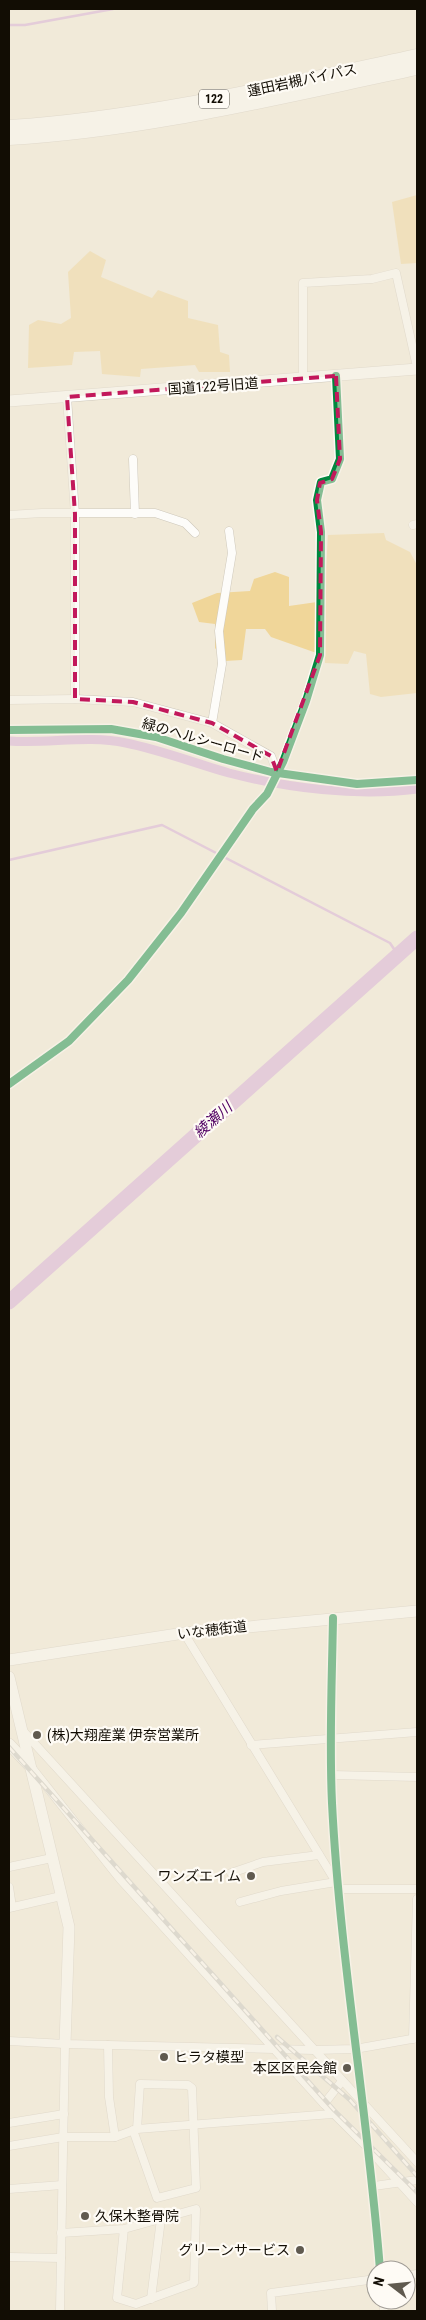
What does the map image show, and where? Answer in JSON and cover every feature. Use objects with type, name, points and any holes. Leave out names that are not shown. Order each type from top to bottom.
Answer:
[{"type":"highway","name":"蓮田岩槻バイパス","points":[[9,128],[144,113],[417,56]]},
{"type":"highway","name":"蓮田岩槻バイパス","points":[[9,138],[51,136],[153,122],[417,68]]},
{"type":"street","points":[[303,379],[304,283],[372,279],[396,273],[417,368]]},
{"type":"street","name":"国道122号旧道","points":[[9,401],[303,379],[417,368]]},
{"type":"street","points":[[9,1084],[69,1041],[128,980],[181,913],[271,787],[306,700],[320,655],[321,532],[317,500],[321,482],[332,479],[337,472],[340,459],[336,376]]},
{"type":"street","points":[[67,397],[75,514],[75,699]]},
{"type":"street","points":[[133,460],[135,514]]},
{"type":"street","points":[[9,515],[155,513],[175,518],[195,533]]},
{"type":"street","points":[[212,723],[222,664],[219,631],[232,553],[229,531]]},
{"type":"street","points":[[9,700],[75,699],[133,702],[212,723],[271,756],[276,774]]},
{"type":"street","points":[[276,774],[305,776]]},
{"type":"street","name":"いな穂街道","points":[[9,1660],[184,1633],[417,1611]]},
{"type":"street","points":[[333,1618],[332,1775],[338,1885],[366,2146],[374,2186],[379,2260]]},
{"type":"street","points":[[184,1633],[338,1885]]},
{"type":"street","points":[[9,1677],[69,1927],[60,2311]]},
{"type":"street","points":[[9,1716],[417,2162]]},
{"type":"street","points":[[251,1745],[332,1737],[417,1732]]},
{"type":"street","points":[[9,1744],[30,1765],[120,1879],[332,2114],[366,2146],[417,2202]]},
{"type":"street","points":[[332,1775],[417,1778]]},
{"type":"street","points":[[231,1873],[263,1862],[319,1856]]},
{"type":"street","points":[[9,1867],[52,1858]]},
{"type":"street","points":[[240,1902],[281,1891],[338,1885],[417,1889]]},
{"type":"street","points":[[9,1887],[10,1907],[61,1896]]},
{"type":"street","points":[[9,2040],[65,2044],[314,2050],[355,2049],[415,2038],[417,1898]]},
{"type":"street","points":[[108,2045],[109,2096],[115,2137]]},
{"type":"street","points":[[324,2104],[342,2081]]},
{"type":"street","points":[[140,2084],[188,2085],[192,2088],[195,2125],[196,2188],[157,2198],[135,2129],[140,2084]]},
{"type":"street","points":[[9,2123],[64,2114]]},
{"type":"street","points":[[9,2146],[63,2137],[115,2137],[135,2129],[332,2114]]},
{"type":"street","points":[[374,2186],[417,2180]]},
{"type":"street","points":[[9,2189],[62,2185]]},
{"type":"street","points":[[61,2233],[124,2229],[196,2209],[194,2283],[136,2304],[117,2298],[124,2229]]},
{"type":"street","points":[[151,2299],[161,2219]]},
{"type":"street","points":[[9,2256],[61,2258]]},
{"type":"street","points":[[272,2311],[271,2293],[366,2280]]},
{"type":"highlighted area","points":[[336,376],[340,459],[332,479],[320,483],[317,500],[321,532],[320,655],[277,772],[271,756],[212,723],[133,702],[75,699],[75,514],[67,397]]},
{"type":"shaded area","points":[[417,195],[417,263],[401,264],[392,202]]},
{"type":"shaded area","points":[[90,251],[106,260],[101,277],[152,298],[158,290],[188,301],[188,318],[218,325],[220,352],[229,355],[230,372],[199,372],[195,365],[141,369],[140,377],[102,374],[100,351],[74,352],[72,365],[28,368],[29,325],[38,320],[61,324],[71,318],[68,272]]},
{"type":"shaded area","points":[[384,533],[386,540],[410,552],[417,565],[417,693],[381,697],[370,694],[366,654],[354,651],[348,664],[325,663],[325,656],[271,637],[265,629],[246,629],[242,660],[225,661],[215,648],[215,624],[199,622],[192,603],[217,593],[250,591],[254,579],[275,572],[289,577],[289,606],[324,601],[328,535]]},
{"type":"waterway","points":[[9,25],[25,25],[113,9]]},
{"type":"waterway","points":[[9,741],[97,740],[126,743],[152,749],[229,773],[274,783],[322,790],[370,792],[417,789]]},
{"type":"waterway","points":[[9,860],[162,825],[390,943],[398,955]]},
{"type":"waterway","name":"綾瀬川","points":[[9,1302],[417,938]]},
{"type":"railway","points":[[9,1747],[334,2110],[417,2192]]},
{"type":"railway","points":[[277,2037],[350,2100],[417,2176]]},
{"type":"cycle path","points":[[9,1084],[69,1041],[128,980],[181,913],[253,809],[267,794],[283,762],[306,701],[320,655],[321,532],[317,500],[321,482],[332,479],[340,459],[336,376]]},
{"type":"cycle path","name":"緑のヘルシーロード","points":[[9,730],[111,729],[156,737],[223,759],[271,772],[357,784],[417,780]]},
{"type":"cycle path","points":[[333,1618],[331,1757],[336,1862],[379,2260]]},
{"type":"place","name":"(株)大翔産業 伊奈営業所","points":[[37,1735]]},
{"type":"place","name":"ワンズエイム","points":[[251,1876]]},
{"type":"place","name":"ヒラタ模型","points":[[164,2057]]},
{"type":"place","name":"本区区民会館","points":[[347,2068]]},
{"type":"place","name":"久保木整骨院","points":[[85,2216]]},
{"type":"place","name":"グリーンサービス","points":[[300,2250]]}]
